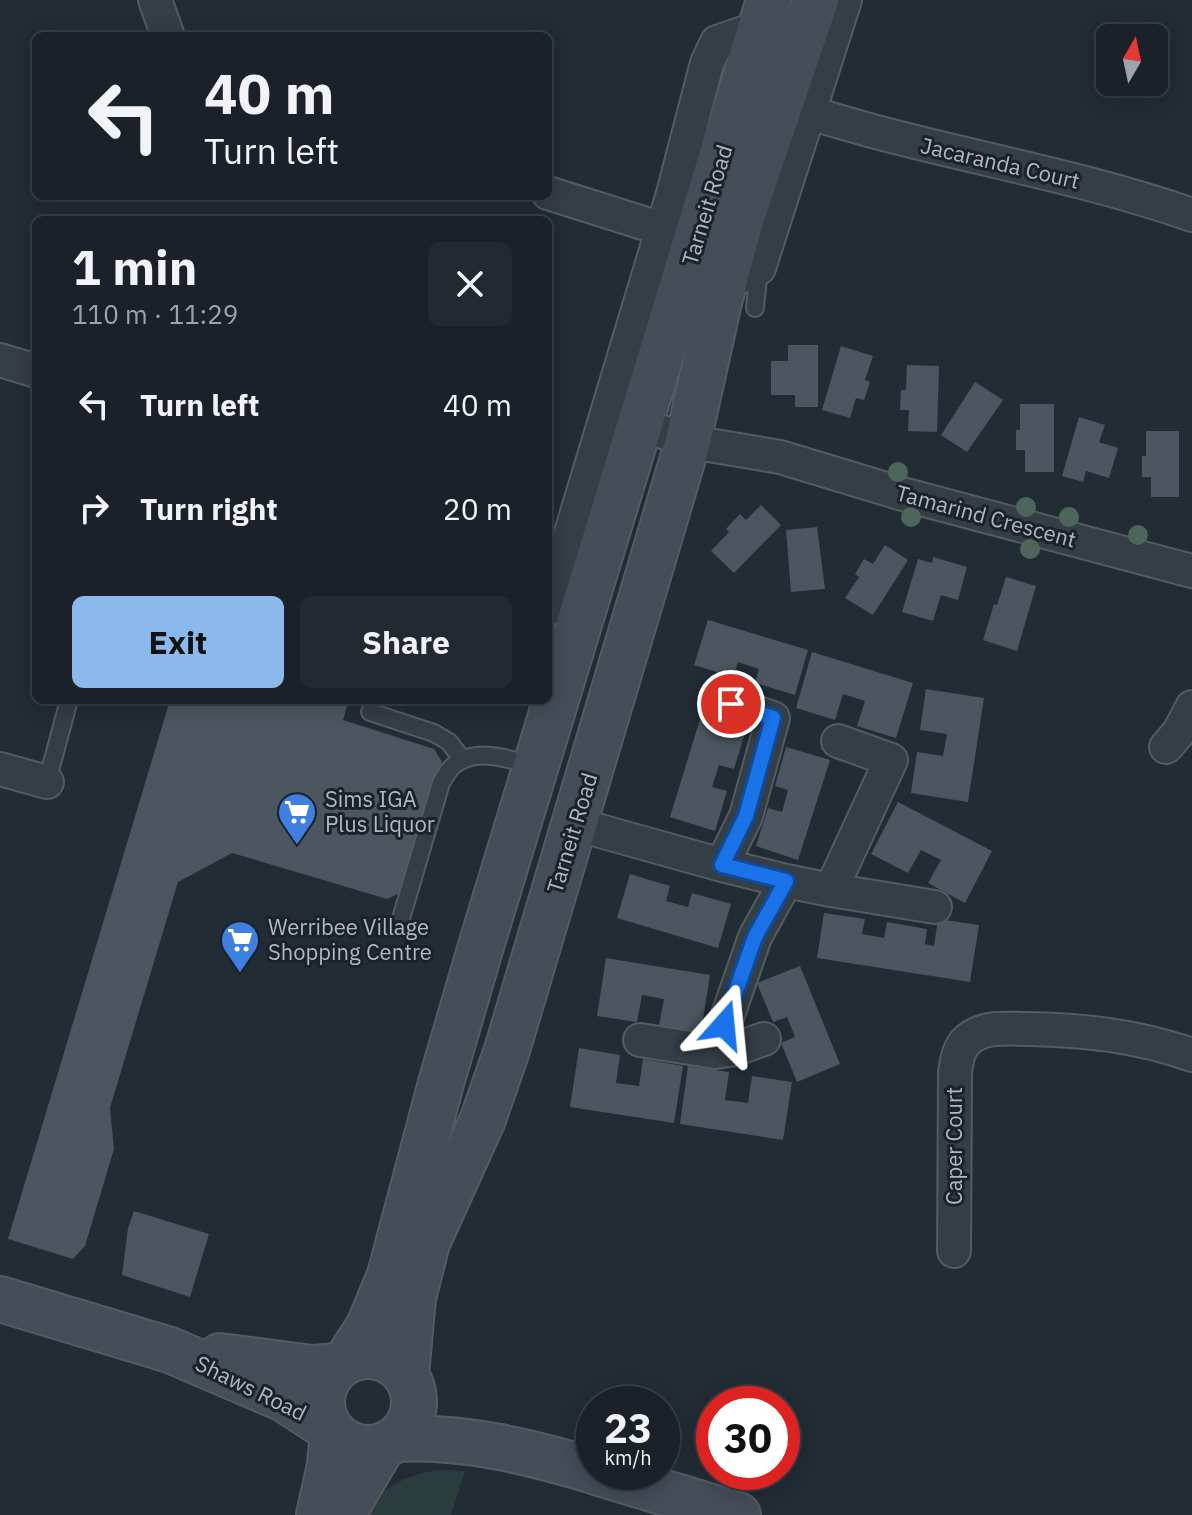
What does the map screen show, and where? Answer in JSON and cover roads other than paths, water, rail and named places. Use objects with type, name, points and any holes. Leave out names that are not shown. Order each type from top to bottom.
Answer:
[{"type":"main road","name":"Tarneit Road","points":[[409,1381],[413,1298],[427,1243],[483,1119],[575,824],[690,431],[746,287],[757,169],[816,0]]},
{"type":"main road","name":"Tarneit Road","points":[[552,694],[642,418],[765,14]]},
{"type":"main road","name":"Tarneit Road","points":[[343,1363],[369,1326],[390,1275],[441,1083],[537,767],[550,704]]},
{"type":"main road","points":[[505,870],[555,886]]},
{"type":"main road","points":[[481,946],[532,965]]},
{"type":"main road","name":"Shaws Road","points":[[0,1299],[170,1350],[284,1399],[331,1431]]},
{"type":"main road","name":"Shaws Road","points":[[170,1350],[302,1367],[343,1363]]},
{"type":"main road","points":[[534,1453],[448,1409],[385,1359],[360,1356],[343,1363],[329,1376],[323,1389],[323,1416],[331,1431],[355,1447],[455,1441],[534,1453],[576,1466]]},
{"type":"main road","points":[[342,1515],[389,1443],[406,1429],[415,1402],[409,1381]]},
{"type":"main road","points":[[319,1515],[330,1465],[331,1431]]},
{"type":"main road","points":[[655,1490],[738,1515]]},
{"type":"street","points":[[155,0],[167,32]]},
{"type":"street","name":"Tarneit Road","points":[[746,287],[845,0]]},
{"type":"street","name":"Tarneit Road","points":[[552,583],[560,530],[662,229],[713,49],[717,42],[765,14]]},
{"type":"street","name":"Jacaranda Court","points":[[808,112],[946,151],[1109,189],[1192,215]]},
{"type":"street","points":[[552,194],[662,229]]},
{"type":"street","points":[[0,360],[32,370]]},
{"type":"street","name":"Tamarind Crescent","points":[[642,418],[690,431],[734,434],[780,457],[906,495],[1192,571]]},
{"type":"street","points":[[722,865],[746,816],[773,718],[731,704]]},
{"type":"street","points":[[1166,747],[1179,732],[1192,707]]},
{"type":"street","points":[[831,890],[891,760],[838,741]]},
{"type":"street","points":[[0,769],[47,782]]},
{"type":"street","points":[[575,824],[786,881],[935,907]]},
{"type":"street","points":[[715,1052],[755,937],[786,881]]},
{"type":"street","name":"Caper Court","points":[[954,1251],[955,1073],[957,1058],[965,1042],[981,1032],[998,1029],[1088,1031],[1143,1041],[1192,1055]]},
{"type":"street","points":[[640,1040],[715,1052],[736,1049],[764,1039]]},
{"type":"lane","points":[[47,782],[68,704]]},
{"type":"lane","points":[[370,712],[434,733],[449,742],[463,760]]},
{"type":"lane","points":[[400,922],[441,783],[452,767],[463,760],[493,756],[537,767]]},
{"type":"place","name":"Sims IGA Plus Liquor","points":[[297,846]]},
{"type":"place","name":"Werribee Village Shopping Centre","points":[[240,974]]}]
